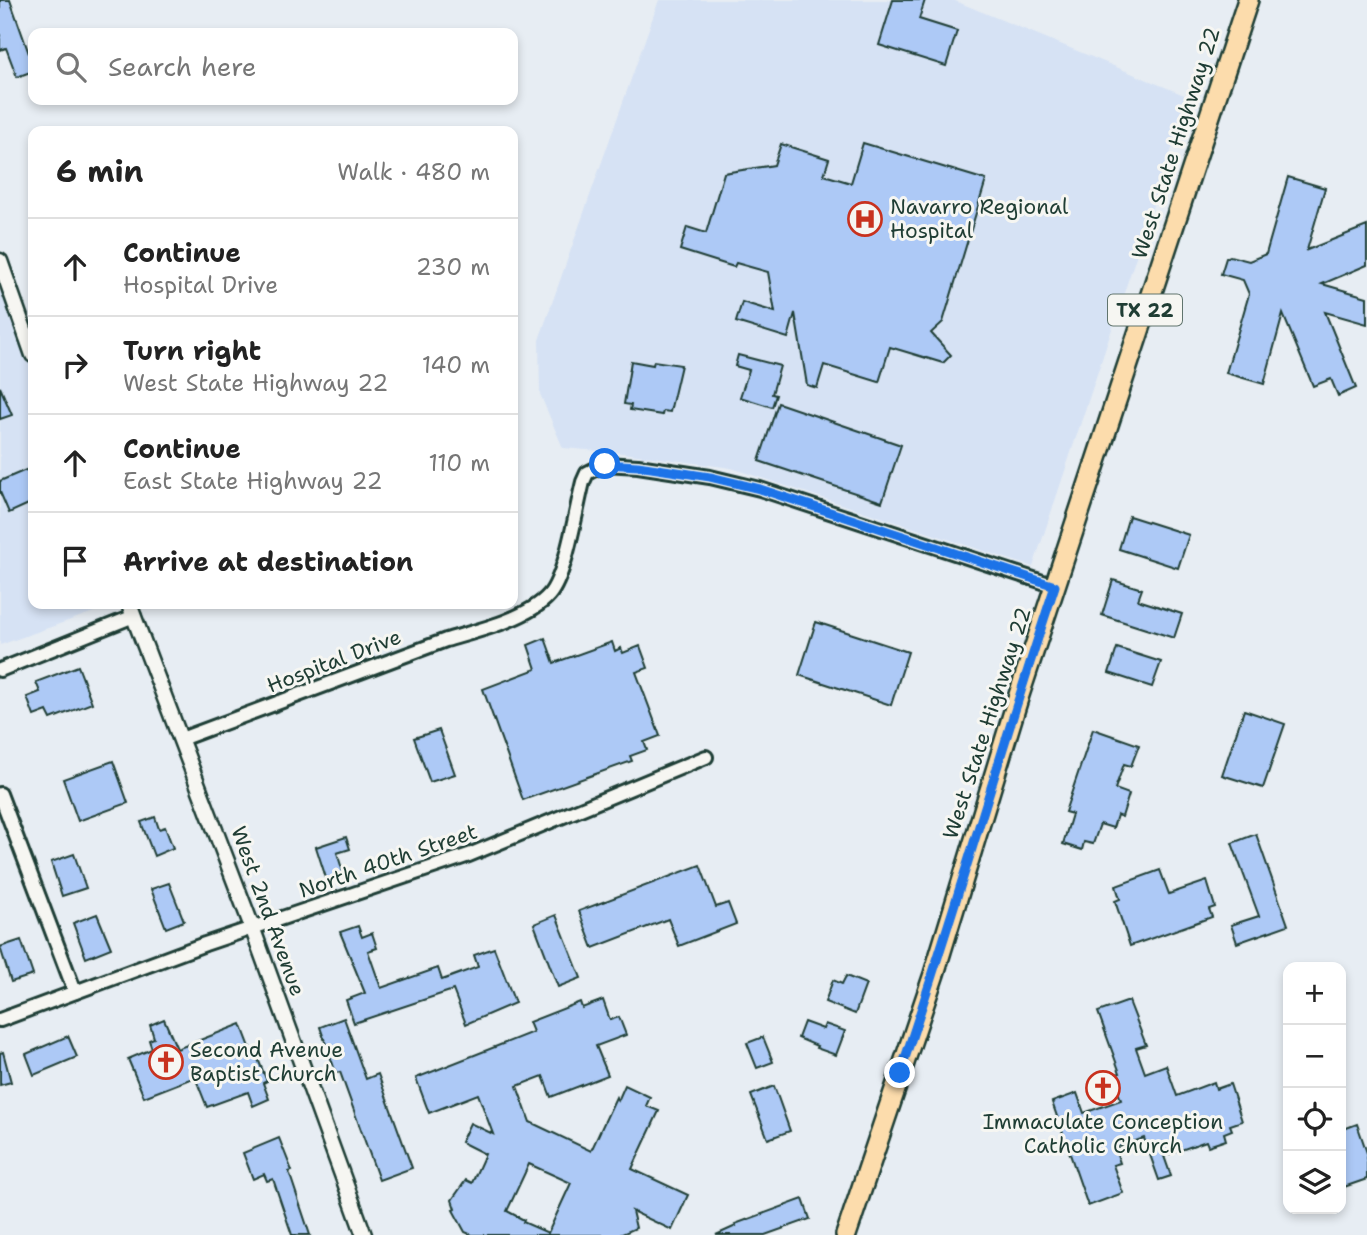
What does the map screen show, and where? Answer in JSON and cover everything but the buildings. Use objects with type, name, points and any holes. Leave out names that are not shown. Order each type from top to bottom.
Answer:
[{"type":"main road","name":"West State Highway 22","points":[[846,1235],[934,974],[967,861],[1055,586],[1248,0]]},
{"type":"street","points":[[0,261],[28,341]]},
{"type":"street","name":"Hospital Drive","points":[[181,739],[494,624],[540,603],[550,593],[561,570],[587,473],[605,464],[710,477],[760,489],[1055,586]]},
{"type":"street","points":[[0,670],[131,610]]},
{"type":"street","name":"West 2nd Avenue","points":[[131,610],[252,927],[365,1235]]},
{"type":"street","name":"North 40th Street","points":[[0,1020],[252,927],[469,855],[706,757]]},
{"type":"street","points":[[0,794],[75,992]]},
{"type":"shaded area","name":"Navarro Regional Hospital","points":[[659,0],[953,0],[1189,97],[1033,567],[731,468],[623,453],[563,448],[540,394],[539,340]]},
{"type":"shaded area","points":[[0,288],[28,357],[28,609],[102,609],[0,645]]},
{"type":"place","name":"Navarro Regional Hospital","points":[[865,219]]},
{"type":"place","name":"Second Avenue Baptist Church","points":[[166,1062]]},
{"type":"place","name":"Immaculate Conception Catholic Church","points":[[1103,1088]]},
{"type":"route","points":[[605,464],[710,477],[760,489],[1055,586],[997,762],[934,974],[900,1073]]}]
